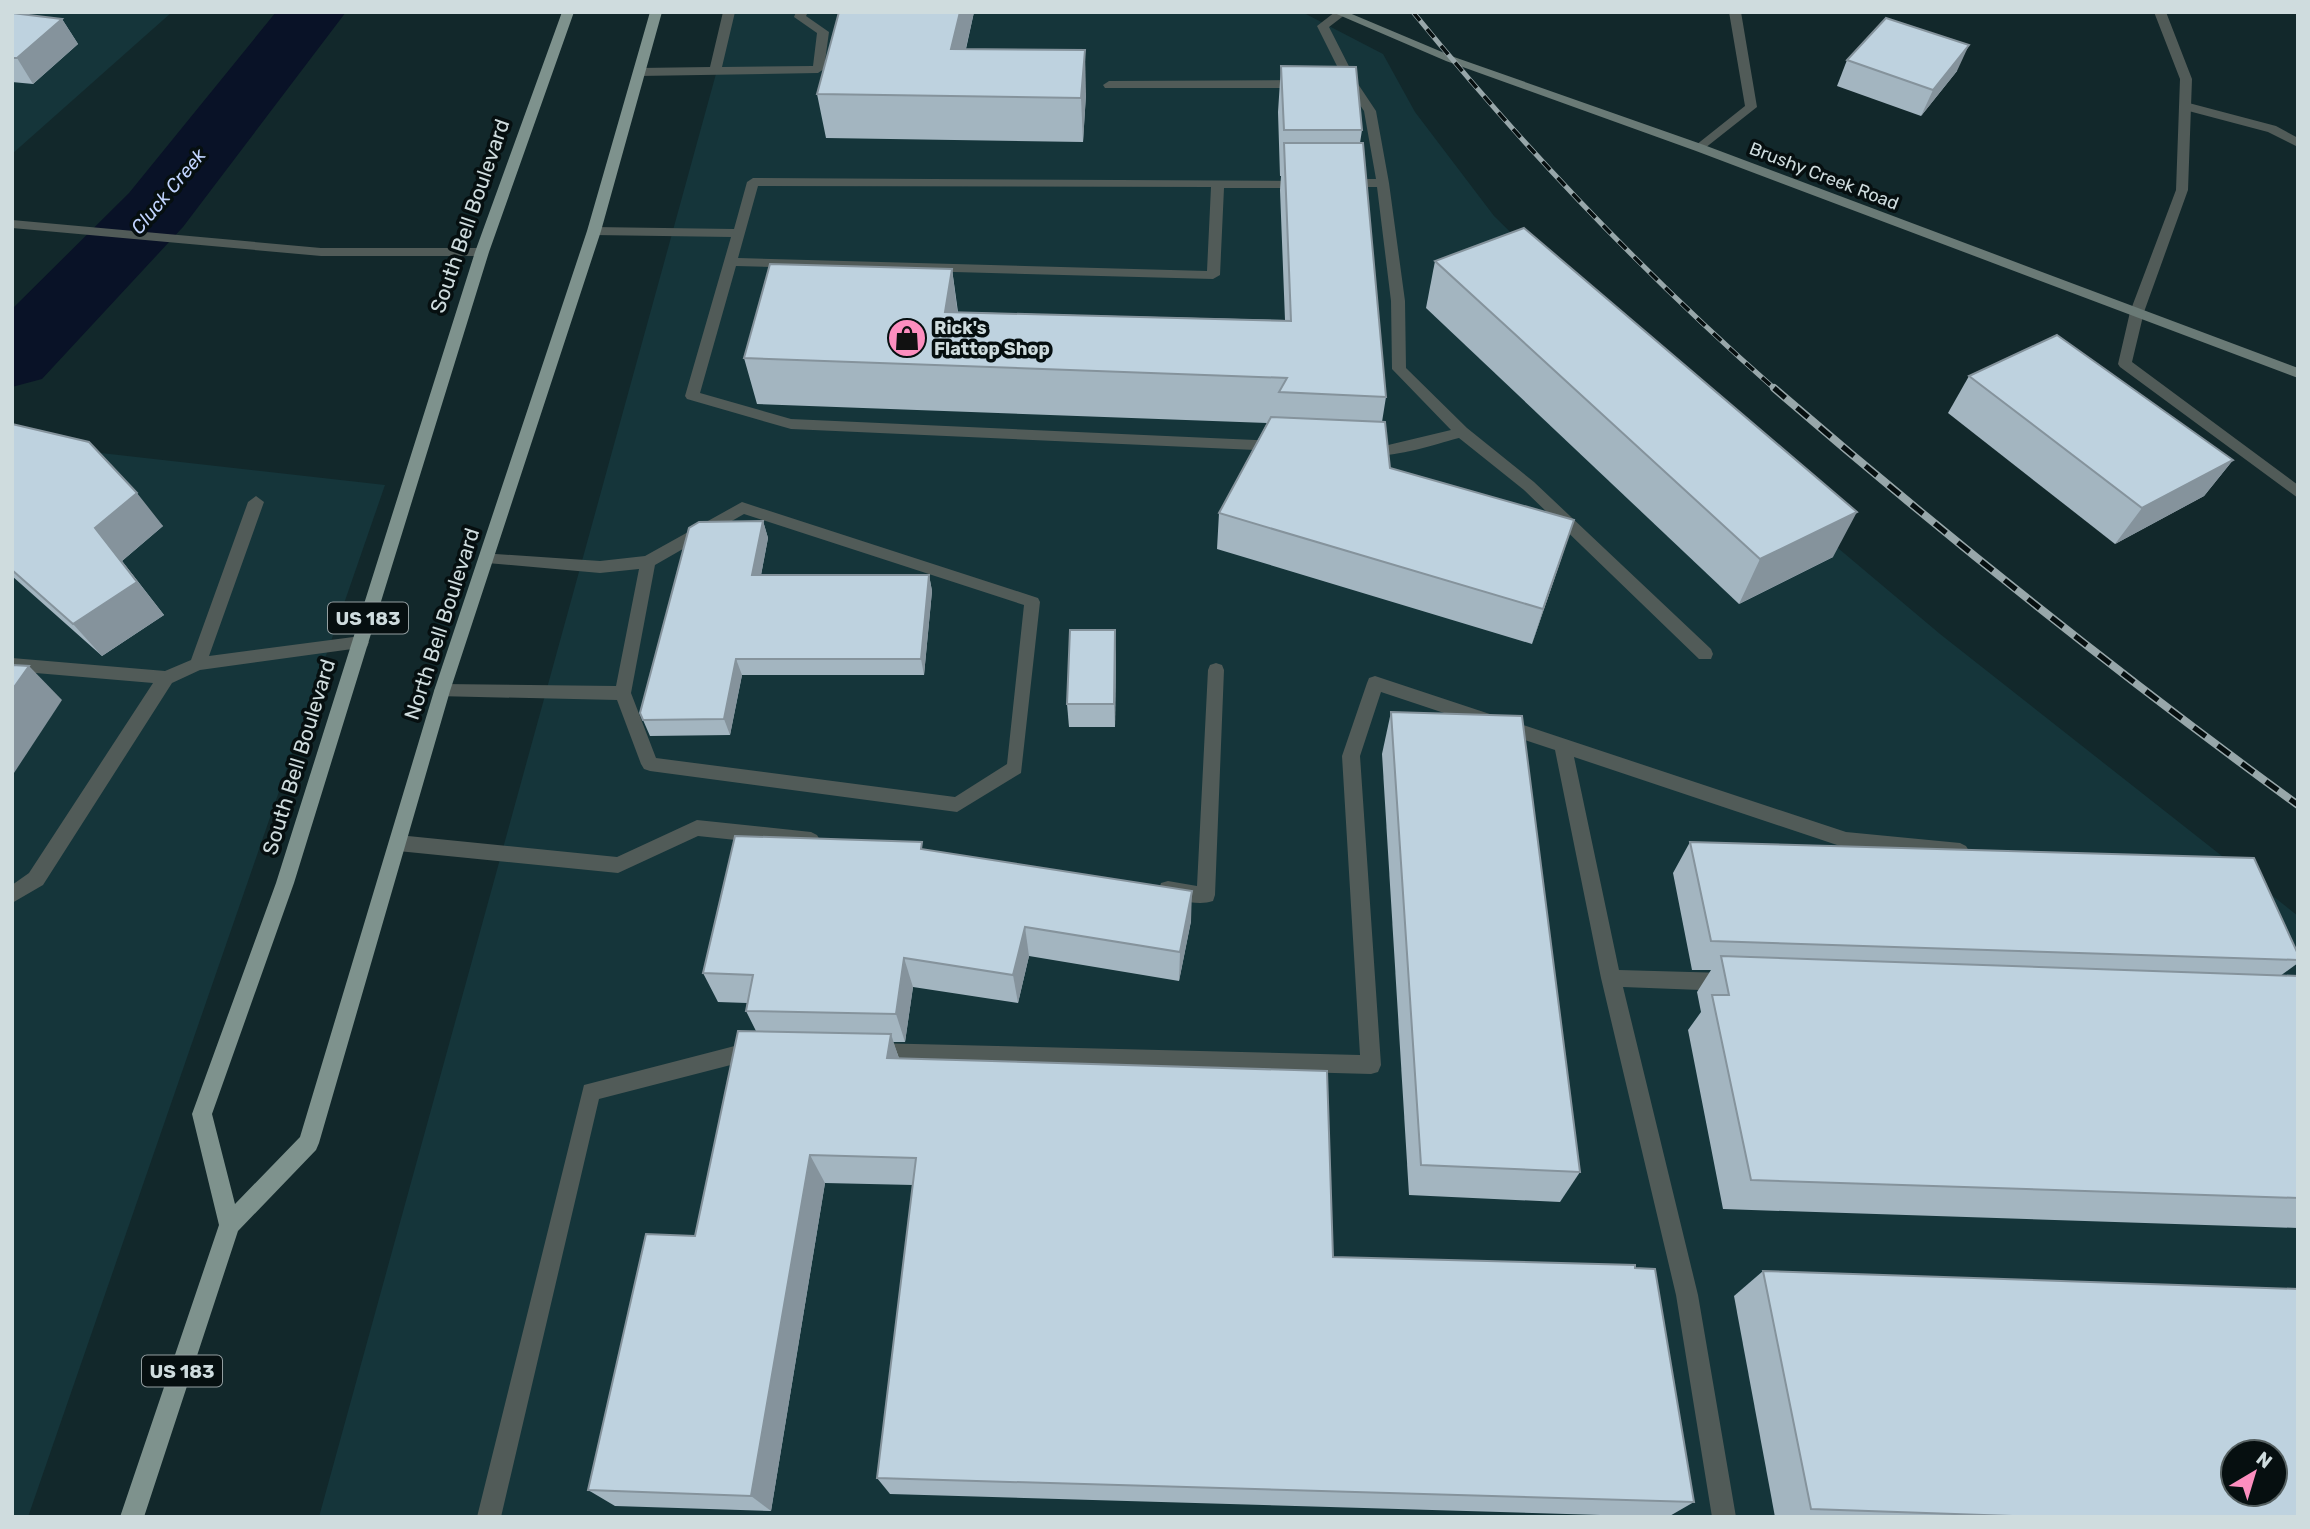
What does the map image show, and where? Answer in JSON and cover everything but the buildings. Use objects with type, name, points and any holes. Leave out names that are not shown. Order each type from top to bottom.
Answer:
[{"type":"main road","name":"South Bell Boulevard","points":[[230,1225],[202,1114],[285,883],[482,252],[568,12]]},
{"type":"main road","name":"North Bell Boulevard","points":[[230,1225],[309,1143],[442,691],[594,232],[656,12]]},
{"type":"main road","name":"US 183","points":[[132,1517],[230,1225]]},
{"type":"street","points":[[715,70],[729,12]]},
{"type":"street","points":[[639,72],[818,69],[823,32],[800,17],[802,12]]},
{"type":"street","points":[[1700,148],[1751,107],[1735,12]]},
{"type":"street","points":[[2160,12],[2186,79],[2182,190],[2137,312],[2125,364],[2298,493]]},
{"type":"street","points":[[1339,13],[1324,26],[1345,84],[1370,111],[1383,183],[1398,301],[1399,369],[1462,432],[1529,486],[1705,654]]},
{"type":"street","name":"Brushy Creek Road","points":[[1339,13],[1450,60],[1700,148],[2298,373]]},
{"type":"street","points":[[1109,85],[1312,84]]},
{"type":"street","points":[[2185,106],[2272,128],[2298,143]]},
{"type":"street","points":[[1288,446],[791,424],[692,396],[752,183],[1383,183]]},
{"type":"street","points":[[731,262],[1213,275],[1218,185]]},
{"type":"street","points":[[12,224],[321,252],[482,252]]},
{"type":"street","points":[[594,232],[739,233]]},
{"type":"street","points":[[1356,450],[1384,451],[1462,432]]},
{"type":"street","points":[[198,664],[256,502]]},
{"type":"street","points":[[487,557],[600,567],[648,562],[742,508],[1032,602],[1015,768],[957,805],[650,764],[623,692],[648,562]]},
{"type":"street","points":[[12,664],[166,678],[198,664],[360,642]]},
{"type":"street","points":[[1151,887],[1206,895],[1216,670]]},
{"type":"street","points":[[12,895],[36,878],[166,678]]},
{"type":"street","points":[[855,1052],[1371,1065],[1351,756],[1375,683],[1846,841],[1971,852]]},
{"type":"street","points":[[442,691],[623,692]]},
{"type":"street","points":[[1563,746],[1611,978],[1687,1295],[1724,1517]]},
{"type":"street","points":[[398,843],[618,865],[697,828],[833,842]]},
{"type":"street","points":[[1611,978],[1748,983]]},
{"type":"street","points":[[489,1517],[591,1092],[757,1049],[771,1050]]},
{"type":"shaded area","points":[[12,12],[172,12],[12,154]]},
{"type":"shaded area","points":[[733,12],[1302,12],[1383,54],[1415,112],[1494,216],[1794,511],[1940,634],[2298,916],[2298,1517],[319,1517]]},
{"type":"shaded area","points":[[12,443],[385,485],[28,1517],[12,1517]]},
{"type":"waterway","name":"Cluck Creek","points":[[12,359],[156,210],[312,12]]},
{"type":"railway","points":[[1413,12],[1498,112],[1587,209],[1679,301],[1776,390]]},
{"type":"railway","points":[[1774,388],[2032,602],[2298,805]]},
{"type":"place","name":"Rick's Flattop Shop","points":[[907,338]]}]
